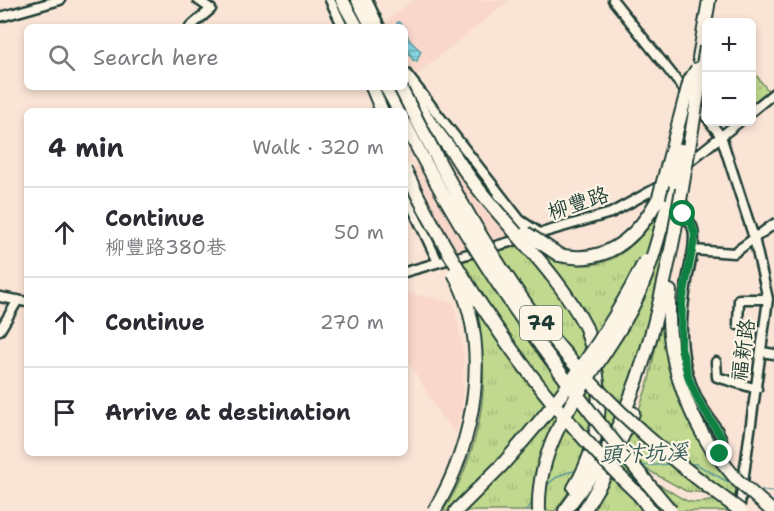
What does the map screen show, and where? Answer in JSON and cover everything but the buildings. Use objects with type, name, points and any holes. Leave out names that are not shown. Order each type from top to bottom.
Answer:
[{"type":"highway","points":[[336,0],[347,24]]},
{"type":"highway","points":[[342,0],[355,24]]},
{"type":"highway","points":[[357,0],[369,24]]},
{"type":"highway","points":[[539,511],[540,482],[550,442],[634,305],[650,268],[674,182],[709,0]]},
{"type":"highway","points":[[712,18],[715,0]]},
{"type":"highway","points":[[455,156],[536,242],[559,255],[569,257],[602,255],[634,235],[659,197],[690,80],[697,69]]},
{"type":"highway","points":[[562,511],[595,469],[632,399],[656,325],[702,71]]},
{"type":"highway","points":[[408,88],[430,123],[491,207],[561,285],[586,328],[596,356],[600,399],[592,498],[584,511]]},
{"type":"highway","points":[[372,90],[380,108]]},
{"type":"highway","points":[[388,90],[397,108]]},
{"type":"highway","name":"74","points":[[402,90],[462,204],[494,257],[546,330],[643,434],[740,511]]},
{"type":"highway","name":"74","points":[[408,129],[465,233],[517,314],[588,412],[671,511]]},
{"type":"highway","points":[[408,177],[456,265],[506,341],[570,425],[651,511]]},
{"type":"highway","points":[[408,178],[433,237],[458,281],[470,321],[474,351],[474,394],[469,427],[456,470],[434,511]]},
{"type":"highway","points":[[456,511],[542,420],[585,366],[623,304],[661,228]]},
{"type":"highway","points":[[675,230],[669,302],[672,358],[688,409],[711,448],[737,480],[772,511]]},
{"type":"street","points":[[0,17],[60,0]]},
{"type":"street","points":[[194,24],[211,9],[198,0]]},
{"type":"street","points":[[330,0],[342,24]]},
{"type":"street","points":[[367,0],[379,24]]},
{"type":"street","points":[[613,0],[702,112]]},
{"type":"street","points":[[408,76],[520,220],[541,234]]},
{"type":"street","points":[[371,90],[376,108]]},
{"type":"street","points":[[756,108],[774,93]]},
{"type":"street","name":"福新路","points":[[713,126],[721,136],[771,288],[740,511]]},
{"type":"street","name":"柳豐路","points":[[408,271],[611,213],[655,190],[734,126]]},
{"type":"street","points":[[690,160],[683,214],[691,222],[695,235],[682,303],[681,347],[689,379],[698,400],[722,438],[720,454],[742,485]]},
{"type":"street","points":[[408,198],[438,262]]},
{"type":"street","points":[[693,250],[734,253],[774,224]]},
{"type":"street","points":[[0,297],[23,301],[0,330]]},
{"type":"street","points":[[738,325],[739,299],[768,299]]},
{"type":"street","points":[[762,352],[774,354]]},
{"type":"street","points":[[716,362],[717,377],[757,389]]},
{"type":"shaded area","points":[[412,0],[510,0],[410,80],[408,76],[408,24],[383,24]]},
{"type":"shaded area","points":[[428,105],[532,231],[452,255],[412,179]]},
{"type":"shaded area","points":[[408,293],[454,303],[464,356],[462,411],[456,433],[441,417],[412,367],[408,366]]},
{"type":"green space","points":[[756,75],[769,92],[756,103]]},
{"type":"green space","points":[[687,170],[641,352],[615,421],[599,450],[604,415],[604,389],[597,364],[582,332],[595,377],[589,443],[570,490],[555,511],[443,511],[453,494],[470,453],[477,431],[483,386],[483,364],[479,344],[450,262],[528,240],[560,259],[582,265],[602,263],[620,254],[652,224]]},
{"type":"green space","points":[[665,300],[675,380],[739,484],[739,496],[686,491],[646,469],[624,474],[653,482],[691,502],[719,499],[735,511],[570,511],[593,480],[619,454],[632,431],[649,380]]},
{"type":"water","points":[[408,36],[421,51],[417,61],[413,60],[408,51]]},
{"type":"waterway","name":"頭汴坑溪","points":[[641,466],[672,464]]},
{"type":"waterway","name":"頭汴坑溪","points":[[689,464],[696,464],[737,487]]},
{"type":"waterway","name":"頭汴坑溪","points":[[545,488],[559,476],[576,471]]},
{"type":"waterway","name":"頭汴坑溪","points":[[757,490],[774,492]]},
{"type":"waterway","name":"頭汴坑溪","points":[[526,511],[534,501]]},
{"type":"route","points":[[683,214],[691,222],[695,235],[682,303],[681,347],[689,379],[698,400],[722,438],[723,445],[720,454]]}]
